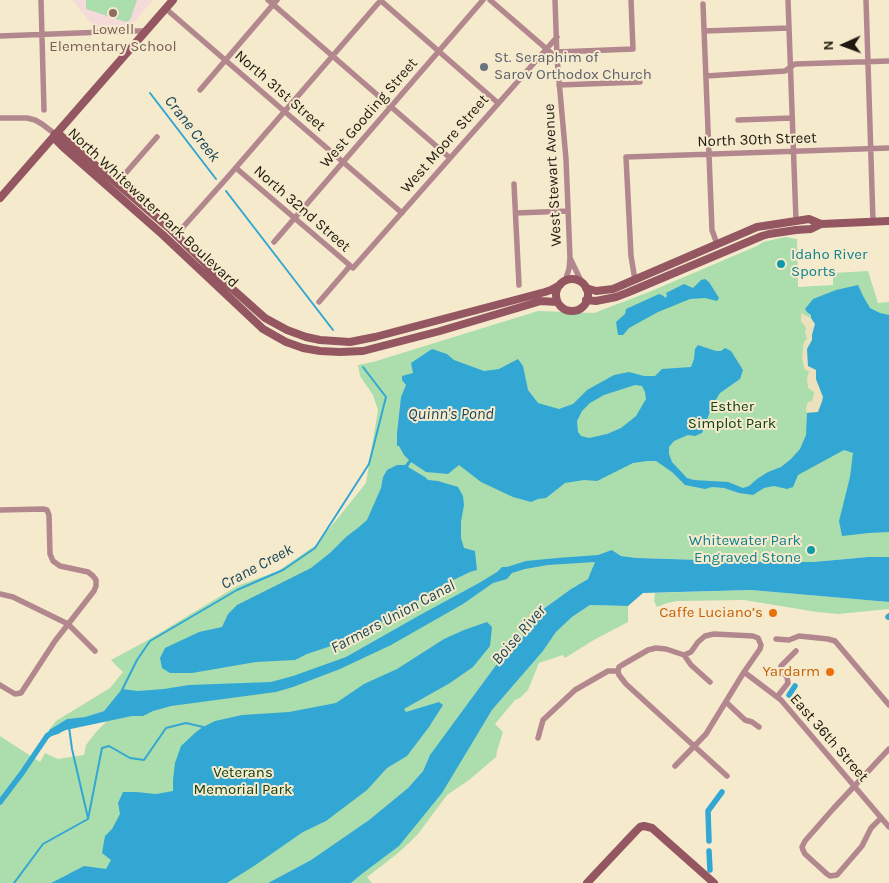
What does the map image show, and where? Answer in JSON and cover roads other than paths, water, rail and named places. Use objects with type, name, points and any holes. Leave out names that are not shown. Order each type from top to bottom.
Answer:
[{"type":"street","points":[[41,0],[44,110]]},
{"type":"street","points":[[0,198],[173,0]]},
{"type":"street","points":[[268,0],[275,2],[332,56],[450,158]]},
{"type":"street","points":[[176,235],[380,0],[498,103]]},
{"type":"street","name":"West Gooding Street","points":[[274,242],[483,0]]},
{"type":"street","points":[[490,0],[546,49],[557,55],[633,49],[631,0]]},
{"type":"street","name":"West Stewart Avenue","points":[[555,0],[557,55],[566,159],[570,258],[569,269],[562,283]]},
{"type":"street","points":[[788,0],[796,220]]},
{"type":"street","points":[[866,0],[873,222]]},
{"type":"street","points":[[200,90],[275,2]]},
{"type":"street","points":[[703,4],[712,230],[717,244]]},
{"type":"street","name":"North 31st Street","points":[[165,8],[402,213]]},
{"type":"street","points":[[704,31],[789,28]]},
{"type":"street","points":[[0,36],[145,31]]},
{"type":"street","name":"West Moore Street","points":[[319,302],[402,213],[556,37]]},
{"type":"street","points":[[706,76],[785,71],[795,64],[889,61]]},
{"type":"street","points":[[560,85],[640,82]]},
{"type":"street","points":[[0,118],[27,118],[35,120],[55,134]]},
{"type":"street","points":[[738,120],[792,118]]},
{"type":"street","name":"North Whitewater Park Boulevard","points":[[558,302],[541,301],[440,331],[363,350],[333,352],[303,348],[286,342],[263,329],[163,235],[56,141],[55,134],[60,135],[117,183],[265,318],[287,330],[306,337],[350,342],[375,338],[552,290],[562,283]]},
{"type":"street","points":[[117,183],[157,137]]},
{"type":"street","name":"North 30th Street","points":[[635,280],[631,256],[626,157],[889,148]]},
{"type":"street","name":"North 32nd Street","points":[[236,168],[352,267]]},
{"type":"street","points":[[514,184],[519,285]]},
{"type":"street","points":[[516,213],[568,211]]},
{"type":"street","points":[[584,286],[587,296],[582,307],[574,311],[564,309],[558,302],[556,293],[562,283],[574,280],[596,291],[613,289],[757,227],[808,219],[821,224],[889,221]]},
{"type":"street","points":[[586,300],[596,301],[630,292],[762,236],[811,229],[821,224]]},
{"type":"street","name":"West Stewart Avenue","points":[[570,258],[584,286]]},
{"type":"street","points":[[0,510],[46,510],[49,515],[50,554],[53,561],[60,566],[88,572],[96,580],[94,591],[56,640],[23,690],[18,694],[13,693],[0,685]]},
{"type":"street","points":[[0,594],[13,597],[68,624],[95,651]]},
{"type":"street","points":[[676,766],[706,734],[760,649],[760,641],[754,636],[714,634],[705,636],[698,642],[692,652],[684,655]]},
{"type":"street","points":[[776,638],[789,640],[799,636],[835,641],[889,705]]},
{"type":"street","points":[[618,671],[619,667],[648,650],[656,648],[666,649],[684,655],[691,665],[710,682]]},
{"type":"street","points":[[777,697],[788,683],[781,666],[796,651]]},
{"type":"street","points":[[538,738],[543,720],[575,690],[606,672],[618,671]]},
{"type":"street","points":[[618,671],[626,684],[727,776]]},
{"type":"street","name":"East 36th Street","points":[[744,672],[781,700],[889,827]]},
{"type":"street","points":[[726,702],[745,720],[759,727]]},
{"type":"street","points":[[881,818],[871,828],[859,850],[840,873],[834,876],[827,874],[805,854],[802,847],[823,820],[889,749]]},
{"type":"street","points":[[588,883],[636,831],[644,826],[652,828],[714,883]]},
{"type":"water","points":[[705,279],[719,298],[717,301],[705,298],[690,299],[658,312],[629,328],[623,335],[618,335],[616,322],[625,314],[626,309],[659,294],[665,298],[667,296],[666,293],[684,284],[693,288],[701,280]]},
{"type":"water","name":"Quinn's Pond","points":[[858,285],[870,308],[889,315],[889,532],[842,536],[839,521],[850,477],[853,453],[844,450],[798,475],[793,487],[787,489],[774,486],[764,488],[753,495],[724,488],[712,487],[705,489],[685,485],[672,472],[656,461],[647,461],[633,463],[597,481],[584,480],[565,483],[546,498],[531,502],[513,497],[481,482],[459,465],[448,474],[426,472],[411,462],[408,467],[428,480],[458,487],[463,496],[464,505],[461,538],[464,548],[475,551],[477,570],[443,585],[389,618],[343,642],[295,660],[256,662],[192,673],[170,673],[162,668],[160,658],[165,648],[199,632],[222,627],[228,614],[237,605],[311,568],[367,520],[387,470],[397,465],[405,465],[409,460],[399,446],[397,446],[401,397],[406,385],[402,380],[402,376],[413,373],[411,363],[432,349],[447,354],[454,360],[484,371],[499,369],[518,359],[523,366],[528,390],[538,403],[559,409],[573,404],[587,390],[614,375],[629,372],[644,376],[655,376],[662,369],[691,367],[695,349],[698,345],[716,351],[721,351],[725,348],[731,351],[743,370],[740,379],[720,393],[712,406],[702,433],[695,436],[688,435],[674,441],[669,447],[669,454],[672,462],[687,478],[728,482],[743,488],[749,486],[768,472],[781,467],[791,459],[800,449],[806,435],[807,413],[818,412],[823,397],[816,379],[816,370],[808,366],[807,349],[812,340],[815,324],[811,315],[805,309],[813,299],[836,290]],"holes":[[[635,385],[642,386],[646,399],[636,416],[621,428],[607,434],[589,438],[581,436],[578,432],[577,421],[582,411],[590,403],[604,395]]]},
{"type":"water","points":[[612,550],[621,556],[637,558],[767,562],[813,562],[889,557],[889,602],[751,590],[643,593],[628,606],[590,605],[572,617],[556,632],[543,651],[492,710],[442,793],[399,846],[351,883],[268,883],[311,860],[369,820],[408,788],[423,771],[430,755],[502,657],[522,638],[542,610],[588,579],[595,562],[548,565],[512,573],[507,579],[493,583],[463,604],[391,645],[340,669],[293,687],[276,692],[171,706],[143,716],[132,716],[66,730],[52,736],[49,730],[67,719],[85,717],[104,711],[122,689],[138,691],[189,685],[271,682],[293,676],[346,657],[479,583],[502,567],[526,561],[598,555]]},
{"type":"water","points":[[487,622],[492,627],[490,646],[473,667],[450,683],[404,709],[406,712],[439,702],[443,705],[407,756],[387,768],[367,790],[326,821],[303,832],[227,883],[51,883],[84,866],[106,869],[111,860],[102,853],[105,836],[112,829],[120,814],[118,803],[123,792],[156,794],[173,791],[175,763],[181,746],[203,727],[215,721],[242,715],[289,712],[336,703],[364,684],[397,669],[444,639]]},
{"type":"waterway","name":"Crane Creek","points":[[150,93],[216,179]]},
{"type":"waterway","name":"Crane Creek","points":[[226,191],[333,330]]},
{"type":"waterway","name":"Crane Creek","points":[[122,690],[137,660],[150,641],[237,590],[283,570],[315,548],[369,464],[386,397],[363,367]]},
{"type":"waterway","points":[[789,695],[795,686]]},
{"type":"waterway","points":[[14,883],[43,844],[88,819],[102,748],[109,746],[130,758],[144,760],[166,728],[186,723],[203,727]]},
{"type":"waterway","points":[[69,727],[72,749],[88,818]]},
{"type":"waterway","name":"Farmers Union Canal","points":[[0,802],[47,736],[58,731]]},
{"type":"waterway","points":[[709,841],[708,811],[722,792]]},
{"type":"waterway","points":[[709,851],[710,870]]},
{"type":"place","name":"Lowell Elementary School","points":[[113,13]]},
{"type":"place","name":"St. Seraphim of Sarov Orthodox Church","points":[[484,67]]},
{"type":"place","name":"Idaho River Sports","points":[[781,264]]},
{"type":"place","name":"Whitewater Park Engraved Stone","points":[[811,550]]},
{"type":"place","name":"Caffe Luciano’s","points":[[773,613]]},
{"type":"place","name":"Yardarm","points":[[830,672]]},
{"type":"park label","name":"Esther Simplot Park","points":[[732,416]]},
{"type":"park label","name":"Veterans Memorial Park","points":[[243,782]]},
{"type":"water label","name":"Boise River","points":[[519,635]]}]
